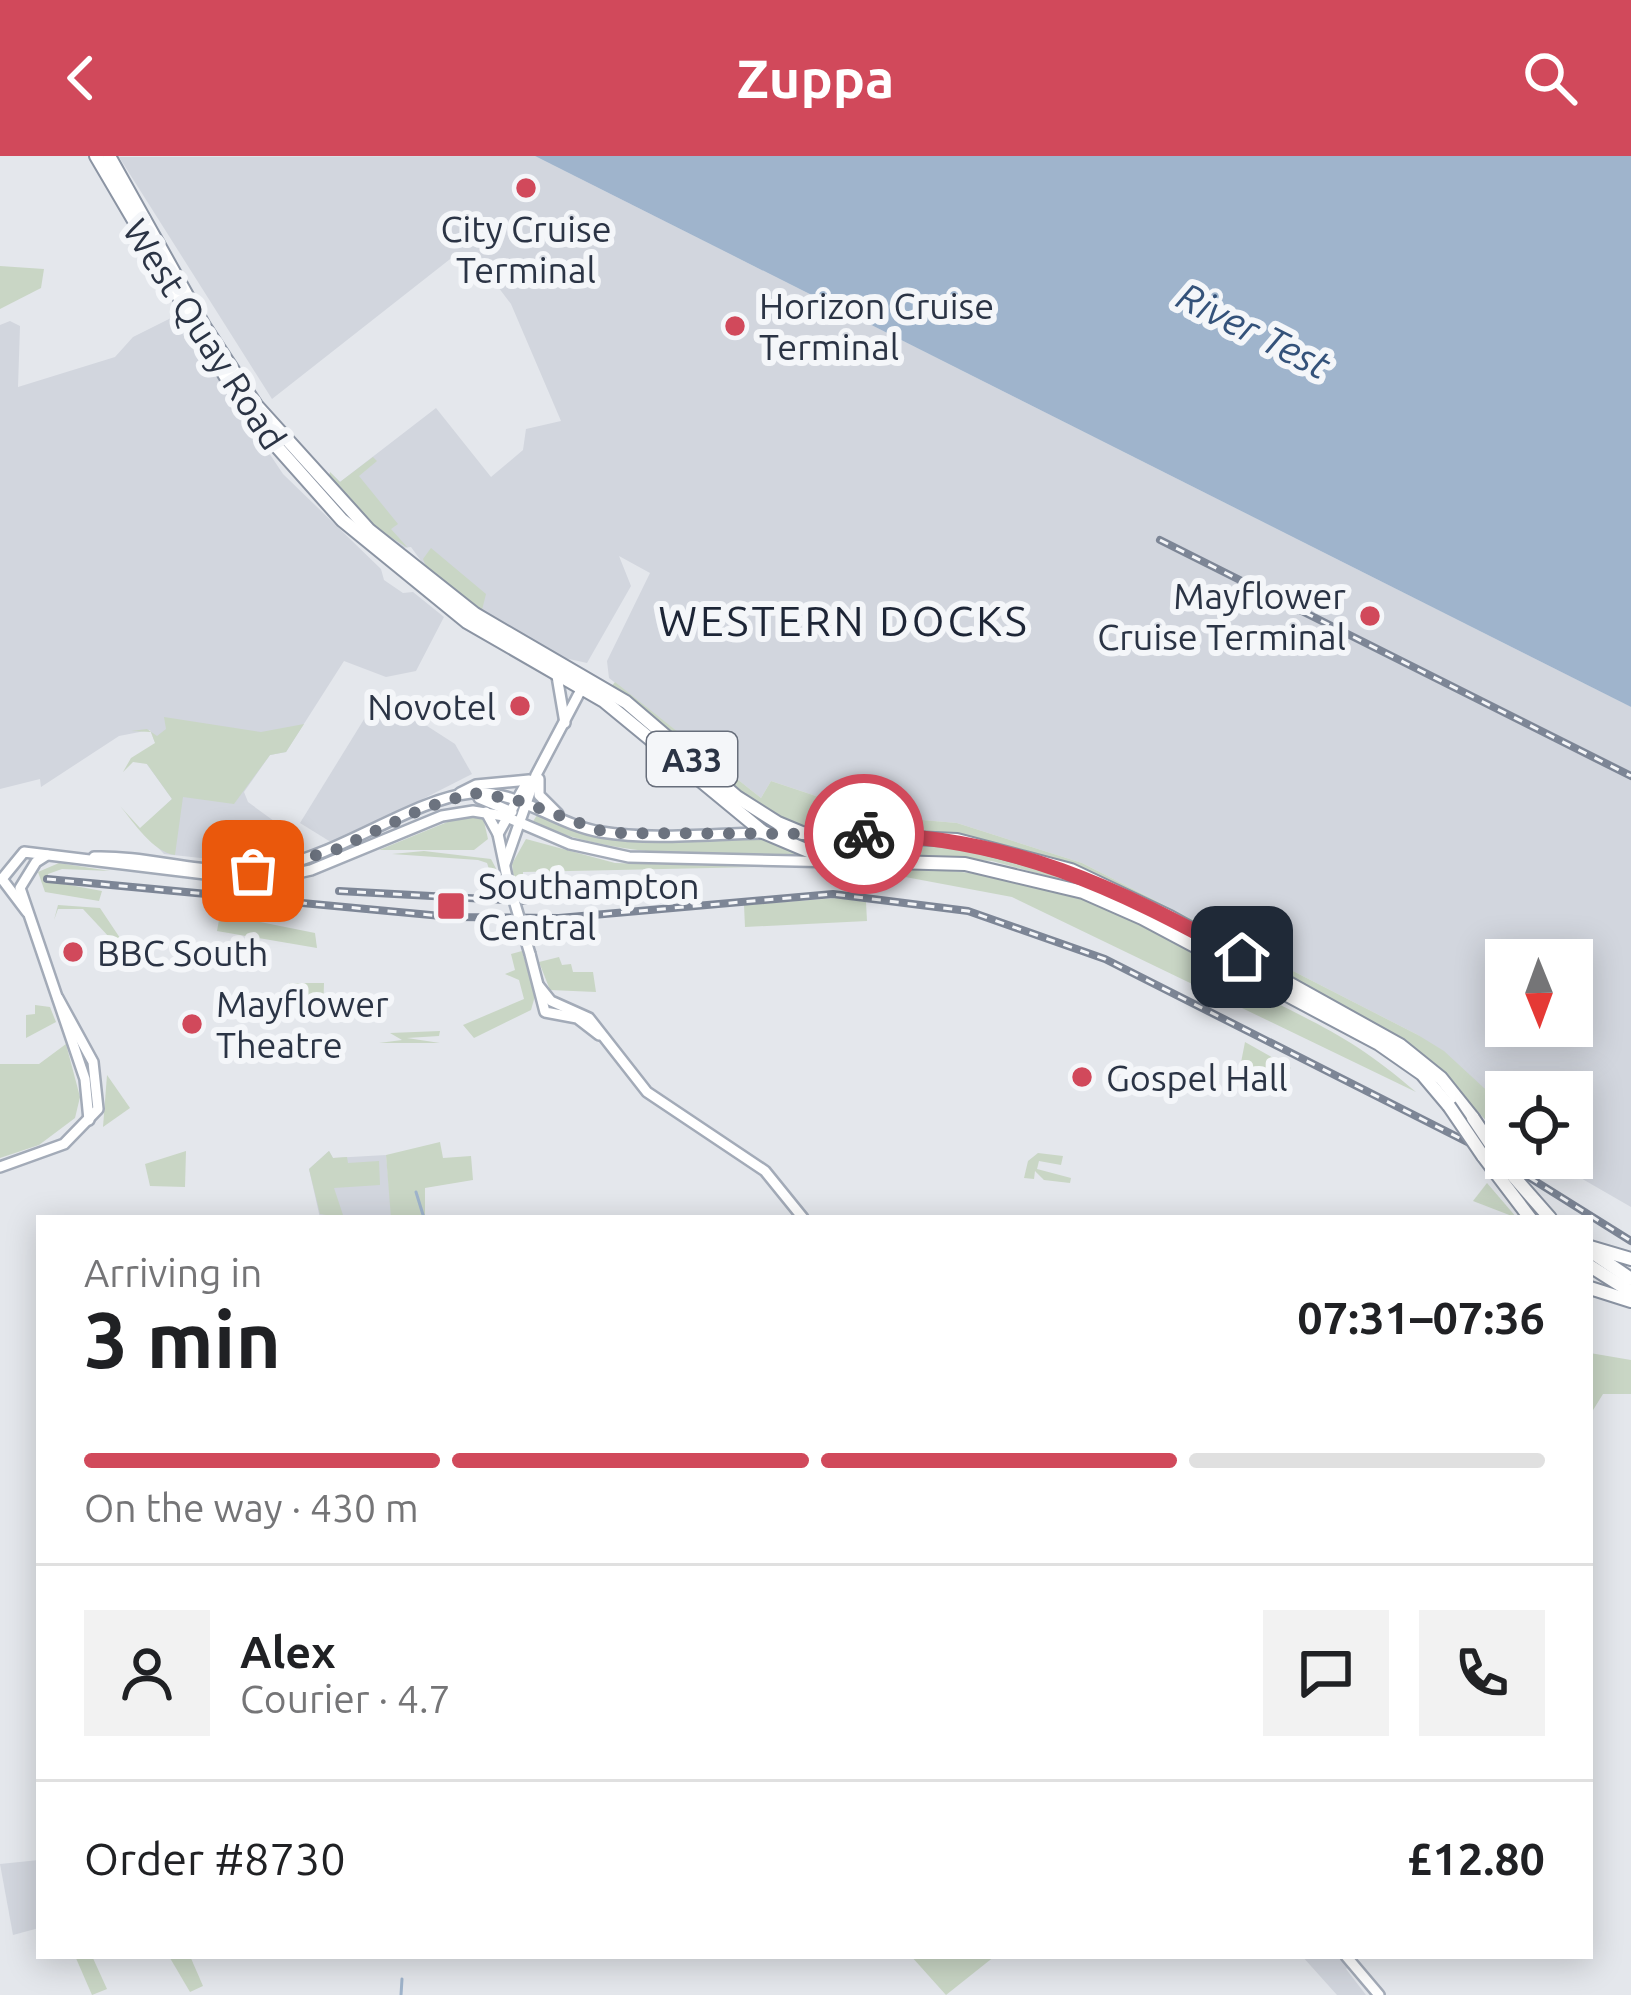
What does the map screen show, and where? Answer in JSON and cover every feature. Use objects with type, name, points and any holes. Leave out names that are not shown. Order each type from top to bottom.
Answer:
[{"type":"highway","name":"West Quay Road","points":[[96,156],[247,413],[293,469],[398,570],[467,622],[557,675],[585,682],[763,832],[800,850],[856,861]]},
{"type":"highway","name":"West Quay Road","points":[[109,156],[246,392],[313,473],[379,539],[475,614],[645,717],[737,797],[802,833]]},
{"type":"highway","name":"A33","points":[[802,833],[957,840],[1071,870],[1170,917],[1400,1045],[1442,1078],[1508,1170],[1547,1215]]},
{"type":"highway","name":"A33","points":[[856,861],[941,862],[1006,871],[1110,903],[1379,1045],[1422,1074],[1528,1215]]},
{"type":"highway","points":[[1593,1250],[1631,1259]]},
{"type":"highway","points":[[1593,1251],[1631,1279]]},
{"type":"highway","points":[[1593,1268],[1631,1297]]},
{"type":"highway","points":[[1593,1289],[1631,1297]]},
{"type":"main road","points":[[557,675],[565,723]]},
{"type":"main road","points":[[498,834],[585,682]]},
{"type":"main road","points":[[82,858],[257,871],[333,851],[476,785],[535,774]]},
{"type":"main road","points":[[535,774],[539,795],[574,826]]},
{"type":"main road","points":[[456,796],[627,835],[802,833]]},
{"type":"main road","points":[[486,812],[505,844]]},
{"type":"main road","points":[[27,912],[3,883],[5,869],[24,852],[225,878],[275,879],[349,857],[442,816],[486,812],[513,812],[546,835],[589,849],[650,859],[856,861]]},
{"type":"main road","points":[[513,812],[505,844],[507,877],[538,986],[550,1006],[584,1013],[647,1092],[776,1180],[801,1215]]},
{"type":"main road","points":[[505,844],[546,835]]},
{"type":"main road","points":[[0,1167],[64,1144],[98,1109],[99,1084],[58,998],[20,888],[36,862],[52,853]]},
{"type":"main road","points":[[1349,1959],[1379,1995]]},
{"type":"shaded area","points":[[535,156],[1631,707],[1631,1207],[1582,1179],[1593,1179],[1593,1071],[1485,1071],[1485,1090],[1418,1035],[1082,863],[957,823],[876,816],[771,781],[761,798],[609,678],[607,661],[650,573],[619,556],[631,586],[587,663],[560,657],[482,610],[427,569],[411,547],[401,548],[376,528],[330,472],[340,482],[436,408],[491,477],[523,450],[526,429],[561,421],[511,304],[495,283],[454,256],[272,399],[119,157]]},
{"type":"shaded area","points":[[177,315],[283,474],[381,569],[384,580],[403,593],[413,592],[444,617],[416,671],[386,677],[344,661],[286,752],[270,755],[244,792],[248,802],[300,840],[297,856],[256,864],[164,854],[140,829],[172,799],[141,756],[156,745],[150,730],[119,736],[41,787],[40,779],[0,789],[0,325],[10,321],[20,326],[18,387],[115,357],[133,337]]},
{"type":"shaded area","points":[[379,695],[455,744],[472,774],[334,844],[300,823]]},
{"type":"shaded area","points":[[329,1151],[333,1158],[386,1155],[392,1215],[319,1215],[309,1169]]},
{"type":"shaded area","points":[[36,1860],[36,1929],[13,1935],[0,1864]]},
{"type":"shaded area","points":[[1305,1959],[1357,1959],[1346,1969],[1366,1995],[1337,1995]]},
{"type":"green space","points":[[0,266],[44,269],[41,288],[0,309]]},
{"type":"green space","points":[[373,457],[377,461],[359,476],[398,524],[391,529],[408,548],[376,528],[328,481],[330,472],[340,482]]},
{"type":"green space","points":[[431,548],[486,594],[482,610],[427,569],[423,559]]},
{"type":"green space","points":[[615,682],[761,798],[771,781],[876,816],[957,823],[1082,863],[1444,1051],[1485,1089],[1485,1119],[1426,1056],[1199,927],[1080,868],[1022,849],[931,832],[803,828],[757,806],[610,688]]},
{"type":"green space","points":[[164,717],[261,732],[304,724],[286,752],[270,755],[234,804],[183,797],[175,855],[152,843],[120,806],[140,828],[172,799],[147,764],[133,762],[123,772],[131,758],[155,743],[151,732],[131,731],[147,729],[157,736],[166,729]]},
{"type":"green space","points":[[537,815],[579,833],[623,841],[763,837],[811,858],[634,850],[532,823]]},
{"type":"green space","points":[[462,816],[483,817],[488,839],[474,850],[379,850]]},
{"type":"green space","points":[[526,839],[615,863],[757,867],[523,872],[523,878],[514,880],[512,864]]},
{"type":"green space","points":[[782,839],[886,841],[975,852],[1062,876],[1158,918],[1062,880],[992,861],[807,848]]},
{"type":"green space","points":[[424,851],[491,859],[501,878],[492,878],[487,863],[478,860],[392,854]]},
{"type":"green space","points":[[59,863],[110,871],[62,869],[48,874],[48,881],[102,891],[99,901],[45,892],[38,872]]},
{"type":"green space","points":[[908,868],[1036,885],[1128,917],[1345,1040],[1416,1092],[1012,897],[868,870]]},
{"type":"green space","points":[[837,898],[866,902],[867,921],[745,927],[744,905]]},
{"type":"green space","points":[[58,905],[100,908],[122,941],[110,938],[83,909],[58,909],[54,920]]},
{"type":"green space","points":[[220,914],[315,933],[317,948],[217,931]]},
{"type":"green space","points":[[522,951],[535,996],[531,1010],[474,1038],[463,1025],[524,999],[519,980],[505,974],[515,970],[511,954]]},
{"type":"green space","points":[[559,957],[562,965],[571,964],[573,972],[593,972],[596,992],[550,990],[539,962]]},
{"type":"green space","points":[[289,983],[324,983],[323,1016],[296,1016],[296,990],[289,990]]},
{"type":"green space","points":[[35,1005],[50,1007],[56,1022],[26,1038],[26,1015],[35,1014]]},
{"type":"green space","points":[[440,1031],[439,1036],[407,1038],[440,1043],[379,1043],[402,1040],[390,1033]]},
{"type":"green space","points":[[1245,1042],[1291,1068],[1278,1074],[1271,1068],[1258,1091],[1237,1083]]},
{"type":"green space","points":[[66,1044],[80,1097],[75,1118],[39,1145],[0,1158],[0,1064],[39,1064]]},
{"type":"green space","points":[[107,1075],[130,1108],[103,1127]]},
{"type":"green space","points":[[440,1142],[443,1158],[471,1156],[473,1180],[425,1188],[425,1215],[391,1215],[386,1155]]},
{"type":"green space","points":[[186,1151],[185,1187],[150,1186],[145,1164]]},
{"type":"green space","points":[[329,1151],[333,1158],[347,1157],[348,1163],[379,1161],[380,1185],[334,1188],[343,1215],[320,1214],[309,1169]]},
{"type":"green space","points":[[1038,1153],[1063,1156],[1061,1165],[1039,1161],[1037,1169],[1071,1178],[1070,1183],[1044,1180],[1035,1171],[1034,1179],[1024,1178],[1028,1161]]},
{"type":"green space","points":[[1487,1183],[1514,1215],[1509,1215],[1473,1201]]},
{"type":"green space","points":[[1593,1354],[1631,1360],[1631,1394],[1603,1394],[1593,1410]]},
{"type":"green space","points":[[76,1959],[93,1959],[107,1989],[92,1995]]},
{"type":"green space","points":[[171,1959],[191,1959],[203,1986],[190,1992]]},
{"type":"green space","points":[[914,1959],[991,1959],[946,1995]]},
{"type":"water","name":"River Test","points":[[535,156],[1631,156],[1631,707]]},
{"type":"waterway","points":[[416,1192],[423,1215]]},
{"type":"waterway","points":[[401,1995],[402,1979]]},
{"type":"railway","points":[[1160,540],[1631,776]]},
{"type":"railway","points":[[47,879],[452,917],[559,918],[833,894],[968,911],[1105,959],[1495,1156],[1589,1215]]},
{"type":"railway","points":[[339,891],[525,901]]},
{"type":"railway","points":[[1593,1217],[1631,1241]]},
{"type":"way so far","points":[[253,871],[333,851],[424,808],[472,793],[514,799],[574,826],[607,833],[864,834]]},
{"type":"place","name":"City Cruise Terminal","points":[[526,188]]},
{"type":"place","name":"Horizon Cruise Terminal","points":[[735,326]]},
{"type":"place","name":"Mayflower Cruise Terminal","points":[[1370,616]]},
{"type":"place","name":"Novotel","points":[[520,706]]},
{"type":"place","name":"Southampton Central","points":[[451,906]]},
{"type":"place","name":"BBC South","points":[[73,952]]},
{"type":"place","name":"Mayflower Theatre","points":[[192,1024]]},
{"type":"place","name":"Gospel Hall","points":[[1082,1077]]},
{"type":"district","name":"WESTERN DOCKS","points":[[844,620]]},
{"type":"route","points":[[864,834],[957,840],[1038,858],[1170,917],[1242,957]]}]
